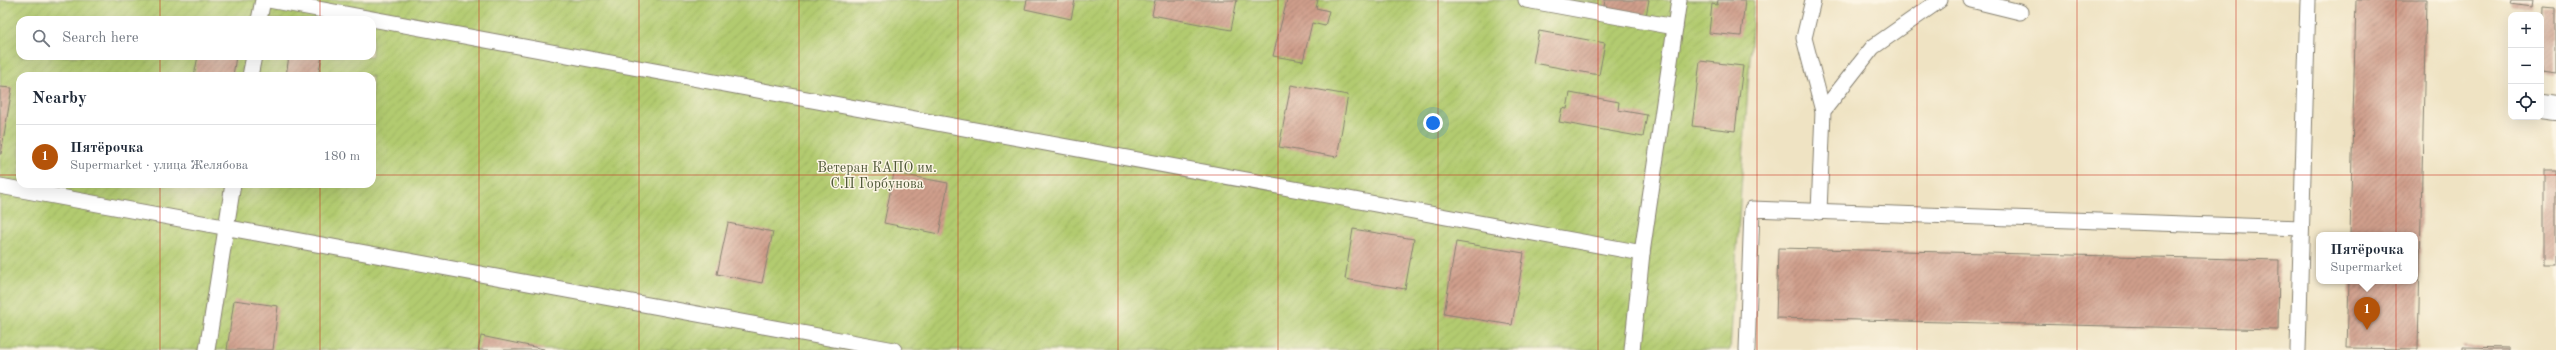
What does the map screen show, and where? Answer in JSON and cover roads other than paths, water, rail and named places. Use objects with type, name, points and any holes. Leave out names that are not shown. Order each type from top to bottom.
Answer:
[{"type":"street","points":[[2544,106],[2556,108]]},
{"type":"lane","points":[[260,16],[263,0]]},
{"type":"lane","points":[[269,0],[356,16]]},
{"type":"lane","points":[[1526,0],[1675,27]]},
{"type":"lane","points":[[1632,350],[1642,253],[1679,0]]},
{"type":"lane","points":[[1813,0],[1804,38],[1823,111],[1819,212]]},
{"type":"lane","points":[[1823,111],[1874,47],[1940,0]]},
{"type":"lane","points":[[1971,0],[2020,12]]},
{"type":"lane","points":[[2298,350],[2308,0]]},
{"type":"lane","points":[[376,20],[1642,253]]},
{"type":"lane","points":[[251,72],[253,60]]},
{"type":"lane","points":[[0,186],[894,350]]},
{"type":"lane","points":[[207,350],[232,188]]},
{"type":"lane","points":[[1747,350],[1752,209],[2301,228]]},
{"type":"place","name":"Пятёрочка","points":[[2367,330]]},
{"type":"park label","name":"Ветеран КАПО им. С.П Горбунова","points":[[877,176]]}]
